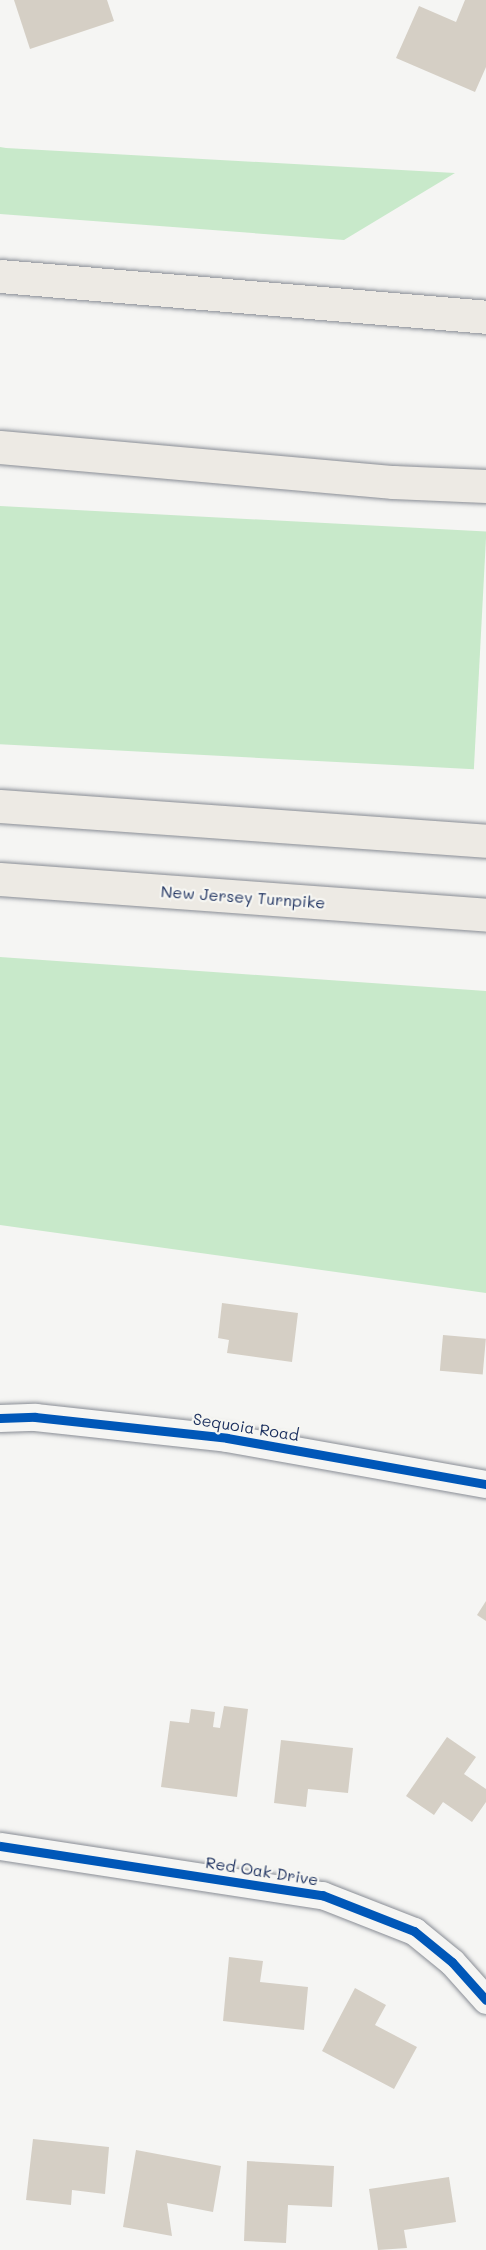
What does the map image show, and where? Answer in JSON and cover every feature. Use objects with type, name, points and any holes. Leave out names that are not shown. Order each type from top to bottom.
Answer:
[{"type":"highway","points":[[0,276],[486,317]]},
{"type":"highway","points":[[0,447],[393,482],[486,486]]},
{"type":"highway","points":[[0,806],[486,841]]},
{"type":"highway","name":"New Jersey Turnpike","points":[[0,879],[486,915]]},
{"type":"street","name":"Sequoia Road","points":[[0,1418],[35,1417],[227,1437],[486,1484]]},
{"type":"street","name":"Red Oak Drive","points":[[0,1846],[322,1895],[414,1931],[452,1962],[486,2001]]},
{"type":"green space","points":[[0,147],[455,173],[344,240],[0,214]]},
{"type":"green space","points":[[0,506],[486,531],[474,769],[0,744]]},
{"type":"green space","points":[[0,957],[486,991],[486,1293],[0,1225]]},
{"type":"building","points":[[14,0],[107,0],[114,21],[30,49]]},
{"type":"building","points":[[465,0],[486,0],[486,67],[475,92],[396,58],[419,6],[456,22]]},
{"type":"building","points":[[222,1303],[298,1313],[292,1362],[227,1353],[229,1340],[218,1338]]},
{"type":"building","points":[[443,1335],[486,1339],[483,1375],[440,1371]]},
{"type":"building","points":[[486,1601],[486,1621],[477,1615]]},
{"type":"building","points":[[224,1706],[248,1709],[237,1797],[161,1787],[170,1721],[189,1723],[191,1709],[215,1712],[213,1727],[220,1728]]},
{"type":"building","points":[[447,1737],[476,1757],[464,1774],[486,1789],[486,1802],[472,1822],[443,1802],[434,1815],[406,1796]]},
{"type":"building","points":[[281,1740],[353,1748],[348,1793],[308,1789],[306,1807],[274,1803]]},
{"type":"building","points":[[229,1957],[263,1961],[260,1982],[308,1987],[304,2030],[223,2021]]},
{"type":"building","points":[[355,1988],[386,2005],[375,2025],[417,2047],[394,2089],[322,2051]]},
{"type":"building","points":[[33,2139],[109,2147],[105,2194],[72,2190],[71,2205],[26,2200]]},
{"type":"building","points":[[136,2150],[221,2166],[213,2212],[167,2203],[172,2236],[123,2227]]},
{"type":"building","points":[[247,2161],[334,2166],[332,2207],[288,2205],[286,2243],[244,2241]]},
{"type":"building","points":[[449,2177],[456,2222],[404,2230],[407,2248],[378,2250],[369,2189]]},
{"type":"cycle path","points":[[0,1418],[35,1417],[227,1438],[486,1484]]},
{"type":"cycle path","points":[[0,1846],[322,1895],[414,1931],[452,1962],[486,2000]]}]
